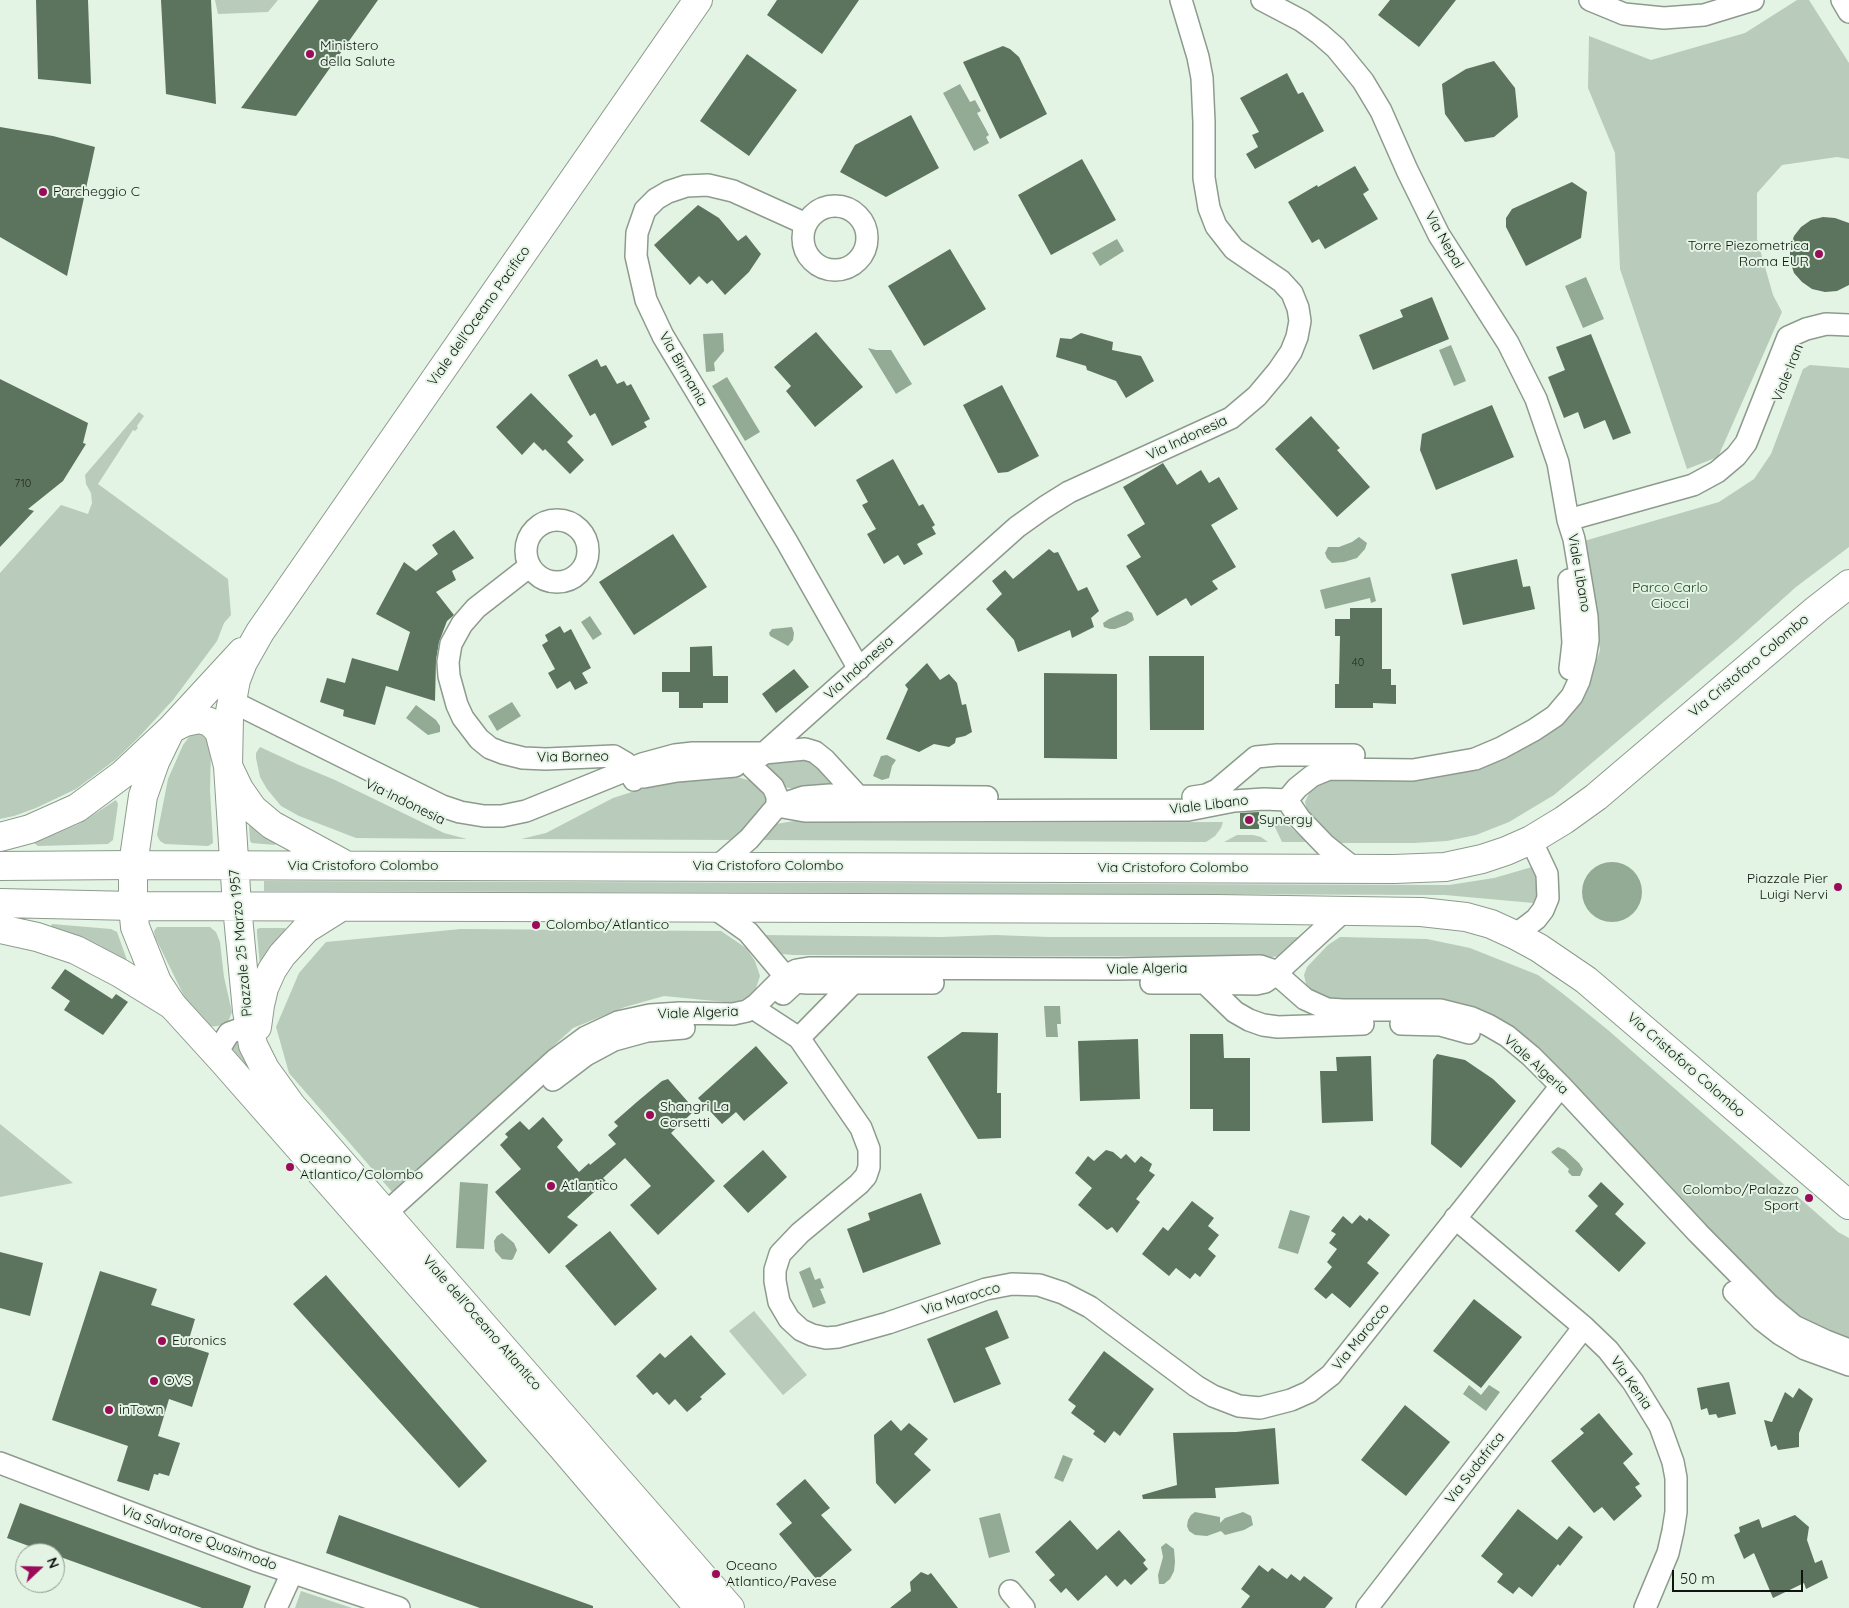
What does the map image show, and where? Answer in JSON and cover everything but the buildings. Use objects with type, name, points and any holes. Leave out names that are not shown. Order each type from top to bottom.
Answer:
[{"type":"main road","name":"Viale dell'Oceano Pacifico","points":[[260,632],[698,0]]},
{"type":"main road","name":"Via Cristoforo Colombo","points":[[0,866],[133,864],[1407,870],[1445,867],[1494,855],[1531,840],[1596,797],[1818,608],[1849,584]]},
{"type":"main road","name":"Piazzale 25 Marzo 1957","points":[[254,1041],[244,991],[228,766],[230,709],[239,671],[260,632]]},
{"type":"main road","points":[[0,837],[35,827],[83,804],[123,774],[171,729],[260,632]]},
{"type":"main road","name":"Piazzale 25 Marzo 1957","points":[[171,729],[192,719],[205,719],[210,722],[218,731],[228,766]]},
{"type":"main road","points":[[171,729],[155,762],[145,789],[138,821],[133,864],[135,927],[157,982],[172,1005],[223,1061]]},
{"type":"main road","points":[[228,766],[247,802],[260,816],[285,834],[346,865]]},
{"type":"main road","name":"Via Cristoforo Colombo","points":[[0,903],[133,906],[1344,910],[1454,915],[1483,922],[1515,935],[1562,963],[1596,988],[1849,1205]]},
{"type":"main road","points":[[254,1041],[264,988],[274,966],[287,948],[306,929],[342,906]]},
{"type":"main road","points":[[0,929],[37,937],[76,950],[120,973],[172,1005]]},
{"type":"main road","name":"Viale dell'Oceano Atlantico","points":[[254,1041],[274,1083],[291,1105],[730,1608]]},
{"type":"main road","name":"Viale dell'Oceano Atlantico","points":[[223,1061],[562,1447],[699,1608]]},
{"type":"street","name":"Via Indonesia","points":[[230,709],[333,759],[434,818],[463,827],[485,830],[514,829],[534,824],[632,774],[651,775],[720,767],[758,760],[1002,540],[1036,513],[1085,485],[1231,418],[1249,404],[1284,364],[1297,337],[1300,321],[1298,308],[1292,293],[1281,281],[1234,249],[1216,226],[1209,208],[1204,178],[1202,78],[1181,0]]},
{"type":"street","name":"Via Nepal","points":[[1262,0],[1307,24],[1336,48],[1357,72],[1377,104],[1409,175],[1440,235],[1508,343],[1536,399],[1553,448],[1563,487],[1569,529]]},
{"type":"street","points":[[1590,0],[1624,14],[1664,18],[1704,15],[1753,0]]},
{"type":"street","points":[[1842,0],[1849,12]]},
{"type":"street","name":"Via Birmania","points":[[806,224],[733,191],[708,185],[686,186],[662,195],[650,203],[645,210],[637,233],[636,256],[640,281],[648,305],[664,336],[787,542],[859,669]]},
{"type":"street","name":"Viale Iran","points":[[1569,529],[1681,496],[1704,496],[1722,486],[1742,470],[1761,443],[1806,329],[1831,324],[1849,325]]},
{"type":"street","name":"Viale Libano","points":[[777,806],[805,811],[858,804],[1126,804],[1202,796],[1222,786],[1256,757],[1414,755],[1450,750],[1481,749],[1523,737],[1562,710],[1576,688],[1587,648],[1588,625],[1569,529]]},
{"type":"street","name":"Via Borneo","points":[[530,566],[476,608],[462,624],[451,644],[448,662],[449,676],[456,705],[478,739],[490,748],[502,753],[523,758],[546,759],[609,755],[622,759],[632,774]]},
{"type":"street","points":[[718,866],[749,839],[777,806],[777,796],[758,760],[797,749],[815,752],[825,760],[858,804]]},
{"type":"street","name":"Viale Libano","points":[[1126,804],[1179,811],[1234,800],[1287,800],[1312,776],[1323,771],[1336,769],[1399,770],[1432,767],[1463,762],[1481,749]]},
{"type":"street","points":[[1299,755],[1312,776]]},
{"type":"street","points":[[1287,800],[1300,819],[1320,840],[1355,869]]},
{"type":"street","points":[[1515,935],[1536,919],[1543,910],[1548,898],[1547,874],[1531,840]]},
{"type":"street","points":[[714,908],[748,932],[790,979]]},
{"type":"street","points":[[1205,983],[1256,984],[1264,982],[1344,910]]},
{"type":"street","name":"Viale Algeria","points":[[391,1218],[531,1091],[594,1050],[614,1040],[639,1032],[738,1025],[751,1022],[758,1011],[790,979],[853,976],[1150,976],[1260,966],[1276,973],[1319,1016]]},
{"type":"street","points":[[798,1038],[853,976]]},
{"type":"street","name":"Viale Algeria","points":[[1150,976],[1205,983],[1235,1012],[1256,1023],[1278,1027],[1319,1016],[1429,1017],[1490,1042],[1557,1092],[1769,1306],[1794,1326],[1826,1342],[1849,1350]]},
{"type":"street","name":"Via Marocco","points":[[758,1011],[798,1038],[861,1128],[870,1155],[868,1172],[863,1181],[792,1240],[780,1254],[774,1274],[777,1292],[786,1314],[800,1330],[819,1337],[844,1336],[995,1287],[1018,1284],[1039,1286],[1063,1293],[1090,1307],[1191,1382],[1213,1396],[1239,1406],[1260,1408],[1269,1406],[1303,1395],[1320,1385],[1331,1374],[1557,1092]]},
{"type":"street","name":"Piazzale 25 Marzo 1957","points":[[223,1061],[220,1054],[229,1033],[240,1029],[254,1041]]},
{"type":"street","name":"Viale Algeria","points":[[1557,1092],[1762,1320],[1804,1349],[1849,1365]]},
{"type":"street","name":"Via Kenia","points":[[1455,1218],[1584,1328],[1611,1354],[1633,1382],[1660,1426],[1673,1462],[1676,1499],[1673,1531],[1664,1563],[1645,1608]]},
{"type":"street","name":"Via Sudafrica","points":[[1367,1608],[1584,1328]]},
{"type":"street","name":"Via Salvatore Quasimodo","points":[[0,1464],[292,1572],[399,1608]]},
{"type":"street","points":[[276,1608],[292,1572]]},
{"type":"street","points":[[1010,1591],[1024,1608]]},
{"type":"green space","points":[[215,0],[278,0],[268,12],[218,14]]},
{"type":"green space","points":[[1797,0],[1809,0],[1849,63],[1849,159],[1837,157],[1782,165],[1757,193],[1757,239],[1773,295],[1782,312],[1718,457],[1687,469],[1620,269],[1615,153],[1588,88],[1589,36],[1651,60],[1745,33]]},
{"type":"green space","name":"Parco Carlo Ciocci","points":[[1810,365],[1849,368],[1849,547],[1796,587],[1737,640],[1554,795],[1509,822],[1476,835],[1447,841],[1338,843],[1308,814],[1305,802],[1310,791],[1324,782],[1334,780],[1428,778],[1479,768],[1523,749],[1559,726],[1580,704],[1588,687],[1600,650],[1584,541],[1719,502],[1754,479],[1771,454],[1803,369]]},
{"type":"green space","points":[[139,412],[144,416],[137,426],[138,428],[135,431],[133,430],[98,484],[228,579],[231,615],[224,623],[217,641],[173,700],[115,760],[76,789],[36,808],[0,819],[0,573],[61,505],[88,514],[92,503],[85,475]]},
{"type":"green space","points":[[196,733],[204,734],[211,749],[210,790],[213,843],[208,846],[165,844],[160,841],[157,835],[168,779],[183,745],[189,737]]},
{"type":"green space","points":[[260,747],[335,780],[444,833],[467,839],[356,838],[299,816],[281,806],[260,777],[256,753]]},
{"type":"green space","points":[[814,760],[838,785],[804,790],[783,787],[765,769],[765,761]]},
{"type":"green space","points":[[727,777],[755,782],[765,797],[766,804],[734,840],[521,839],[546,833],[613,798],[641,789],[700,778]]},
{"type":"green space","points":[[116,800],[118,804],[113,840],[108,844],[38,846],[34,843],[79,824]]},
{"type":"green space","points":[[794,821],[888,823],[1223,822],[1215,836],[1206,842],[760,840],[776,824]]},
{"type":"green space","points":[[1273,823],[1280,823],[1290,827],[1307,842],[1282,842]]},
{"type":"green space","points":[[249,825],[276,843],[275,845],[252,843],[250,841]]},
{"type":"green space","points":[[1237,835],[1253,835],[1261,837],[1268,842],[1224,842]]},
{"type":"green space","points":[[1532,867],[1538,878],[1537,895],[1533,903],[1445,895],[264,891],[264,881],[1449,885],[1494,878]]},
{"type":"green space","points":[[52,924],[111,929],[117,932],[127,960],[118,958],[50,929]]},
{"type":"green space","points":[[157,927],[210,927],[216,932],[220,942],[224,977],[232,1012],[228,1022],[218,1026],[207,1027],[185,998],[155,937],[154,931]]},
{"type":"green space","points":[[285,928],[286,930],[260,966],[257,929]]},
{"type":"green space","points":[[461,929],[721,931],[746,948],[755,961],[760,976],[754,994],[735,1003],[664,996],[625,1007],[573,1028],[393,1193],[289,1073],[276,1027],[299,973],[326,942]]},
{"type":"green space","points":[[761,935],[1306,937],[1280,956],[1272,957],[793,955],[782,954]]},
{"type":"green space","points":[[1340,937],[1427,939],[1470,948],[1538,975],[1562,993],[1608,1030],[1838,1232],[1849,1238],[1849,1338],[1817,1326],[1798,1315],[1782,1302],[1719,1240],[1664,1179],[1582,1094],[1450,1002],[1331,999],[1312,991],[1306,984],[1304,975],[1307,967],[1328,945]]},
{"type":"green space","points":[[240,1039],[272,1098],[228,1051],[235,1041]]},
{"type":"green space","points":[[0,1124],[73,1183],[0,1197]]},
{"type":"green space","points":[[754,1311],[807,1375],[783,1395],[729,1331]]},
{"type":"green space","points":[[301,1591],[352,1608],[295,1608]]},
{"type":"shaded area","points":[[960,84],[970,102],[975,100],[981,111],[977,113],[989,135],[986,137],[989,143],[974,151],[943,93]]},
{"type":"shaded area","points":[[1117,239],[1124,251],[1100,266],[1092,253]]},
{"type":"shaded area","points":[[1586,277],[1604,319],[1583,328],[1565,286]]},
{"type":"shaded area","points":[[723,333],[724,351],[714,363],[715,371],[706,372],[703,334]]},
{"type":"shaded area","points":[[1451,345],[1466,381],[1454,386],[1439,350]]},
{"type":"shaded area","points":[[868,348],[891,350],[912,384],[896,394]]},
{"type":"shaded area","points":[[727,377],[760,432],[745,441],[712,386]]},
{"type":"shaded area","points":[[1359,537],[1367,543],[1365,549],[1357,558],[1332,563],[1327,558],[1325,553],[1328,547],[1339,547]]},
{"type":"shaded area","points":[[1370,577],[1376,601],[1371,603],[1370,598],[1325,609],[1320,590]]},
{"type":"shaded area","points":[[1127,611],[1132,613],[1134,620],[1115,629],[1104,627],[1103,623]]},
{"type":"shaded area","points":[[590,616],[602,634],[593,640],[581,622]]},
{"type":"shaded area","points":[[792,627],[794,633],[793,640],[788,646],[770,636],[769,633],[772,629]]},
{"type":"shaded area","points":[[512,702],[521,716],[497,731],[488,716]]},
{"type":"shaded area","points":[[416,705],[436,720],[440,726],[440,732],[428,735],[406,718]]},
{"type":"shaded area","points":[[887,755],[896,760],[892,766],[889,778],[882,780],[873,776],[881,756]]},
{"type":"shaded area","points":[[1606,862],[1618,862],[1629,867],[1637,875],[1642,886],[1640,904],[1629,917],[1618,922],[1606,922],[1595,917],[1587,909],[1582,898],[1582,886],[1587,875],[1595,867]]},
{"type":"shaded area","points":[[1044,1006],[1060,1006],[1061,1024],[1057,1024],[1058,1037],[1046,1037]]},
{"type":"shaded area","points":[[1558,1147],[1565,1150],[1579,1163],[1583,1169],[1580,1176],[1572,1176],[1568,1172],[1569,1169],[1551,1152]]},
{"type":"shaded area","points":[[460,1182],[488,1184],[484,1249],[456,1248]]},
{"type":"shaded area","points":[[1290,1210],[1310,1216],[1298,1254],[1278,1248]]},
{"type":"shaded area","points":[[502,1233],[514,1243],[517,1250],[511,1260],[502,1259],[495,1251],[494,1241]]},
{"type":"shaded area","points":[[810,1267],[815,1280],[820,1278],[824,1288],[820,1289],[826,1303],[813,1308],[799,1272]]},
{"type":"shaded area","points":[[1469,1385],[1481,1395],[1489,1385],[1500,1392],[1486,1411],[1463,1394]]},
{"type":"shaded area","points":[[1063,1455],[1073,1459],[1063,1482],[1054,1478]]},
{"type":"shaded area","points":[[1195,1512],[1220,1517],[1220,1523],[1225,1518],[1243,1512],[1251,1516],[1253,1525],[1244,1530],[1225,1535],[1221,1531],[1207,1536],[1195,1535],[1189,1531],[1187,1526],[1188,1520]]},
{"type":"shaded area","points":[[1000,1513],[1010,1552],[989,1558],[979,1518]]},
{"type":"shaded area","points":[[1166,1543],[1174,1549],[1174,1571],[1170,1579],[1164,1584],[1159,1584],[1158,1575],[1163,1557],[1161,1547]]},
{"type":"place","name":"Ministero della Salute","points":[[310,54]]},
{"type":"place","name":"Parcheggio C","points":[[43,192]]},
{"type":"place","name":"Torre Piezometrica Roma EUR","points":[[1819,254]]},
{"type":"place","name":"Synergy","points":[[1249,820]]},
{"type":"place","name":"Piazzale Pier Luigi Nervi","points":[[1838,887]]},
{"type":"place","name":"Colombo/Atlantico","points":[[536,925]]},
{"type":"place","name":"Shangri La Corsetti","points":[[650,1115]]},
{"type":"place","name":"Oceano Atlantico/Colombo","points":[[290,1167]]},
{"type":"place","name":"Atlantico","points":[[551,1186]]},
{"type":"place","name":"Colombo/Palazzo Sport","points":[[1809,1198]]},
{"type":"place","name":"Euronics","points":[[162,1341]]},
{"type":"place","name":"OVS","points":[[154,1381]]},
{"type":"place","name":"inTown","points":[[109,1410]]},
{"type":"place","name":"Oceano Atlantico/Pavese","points":[[716,1574]]}]
